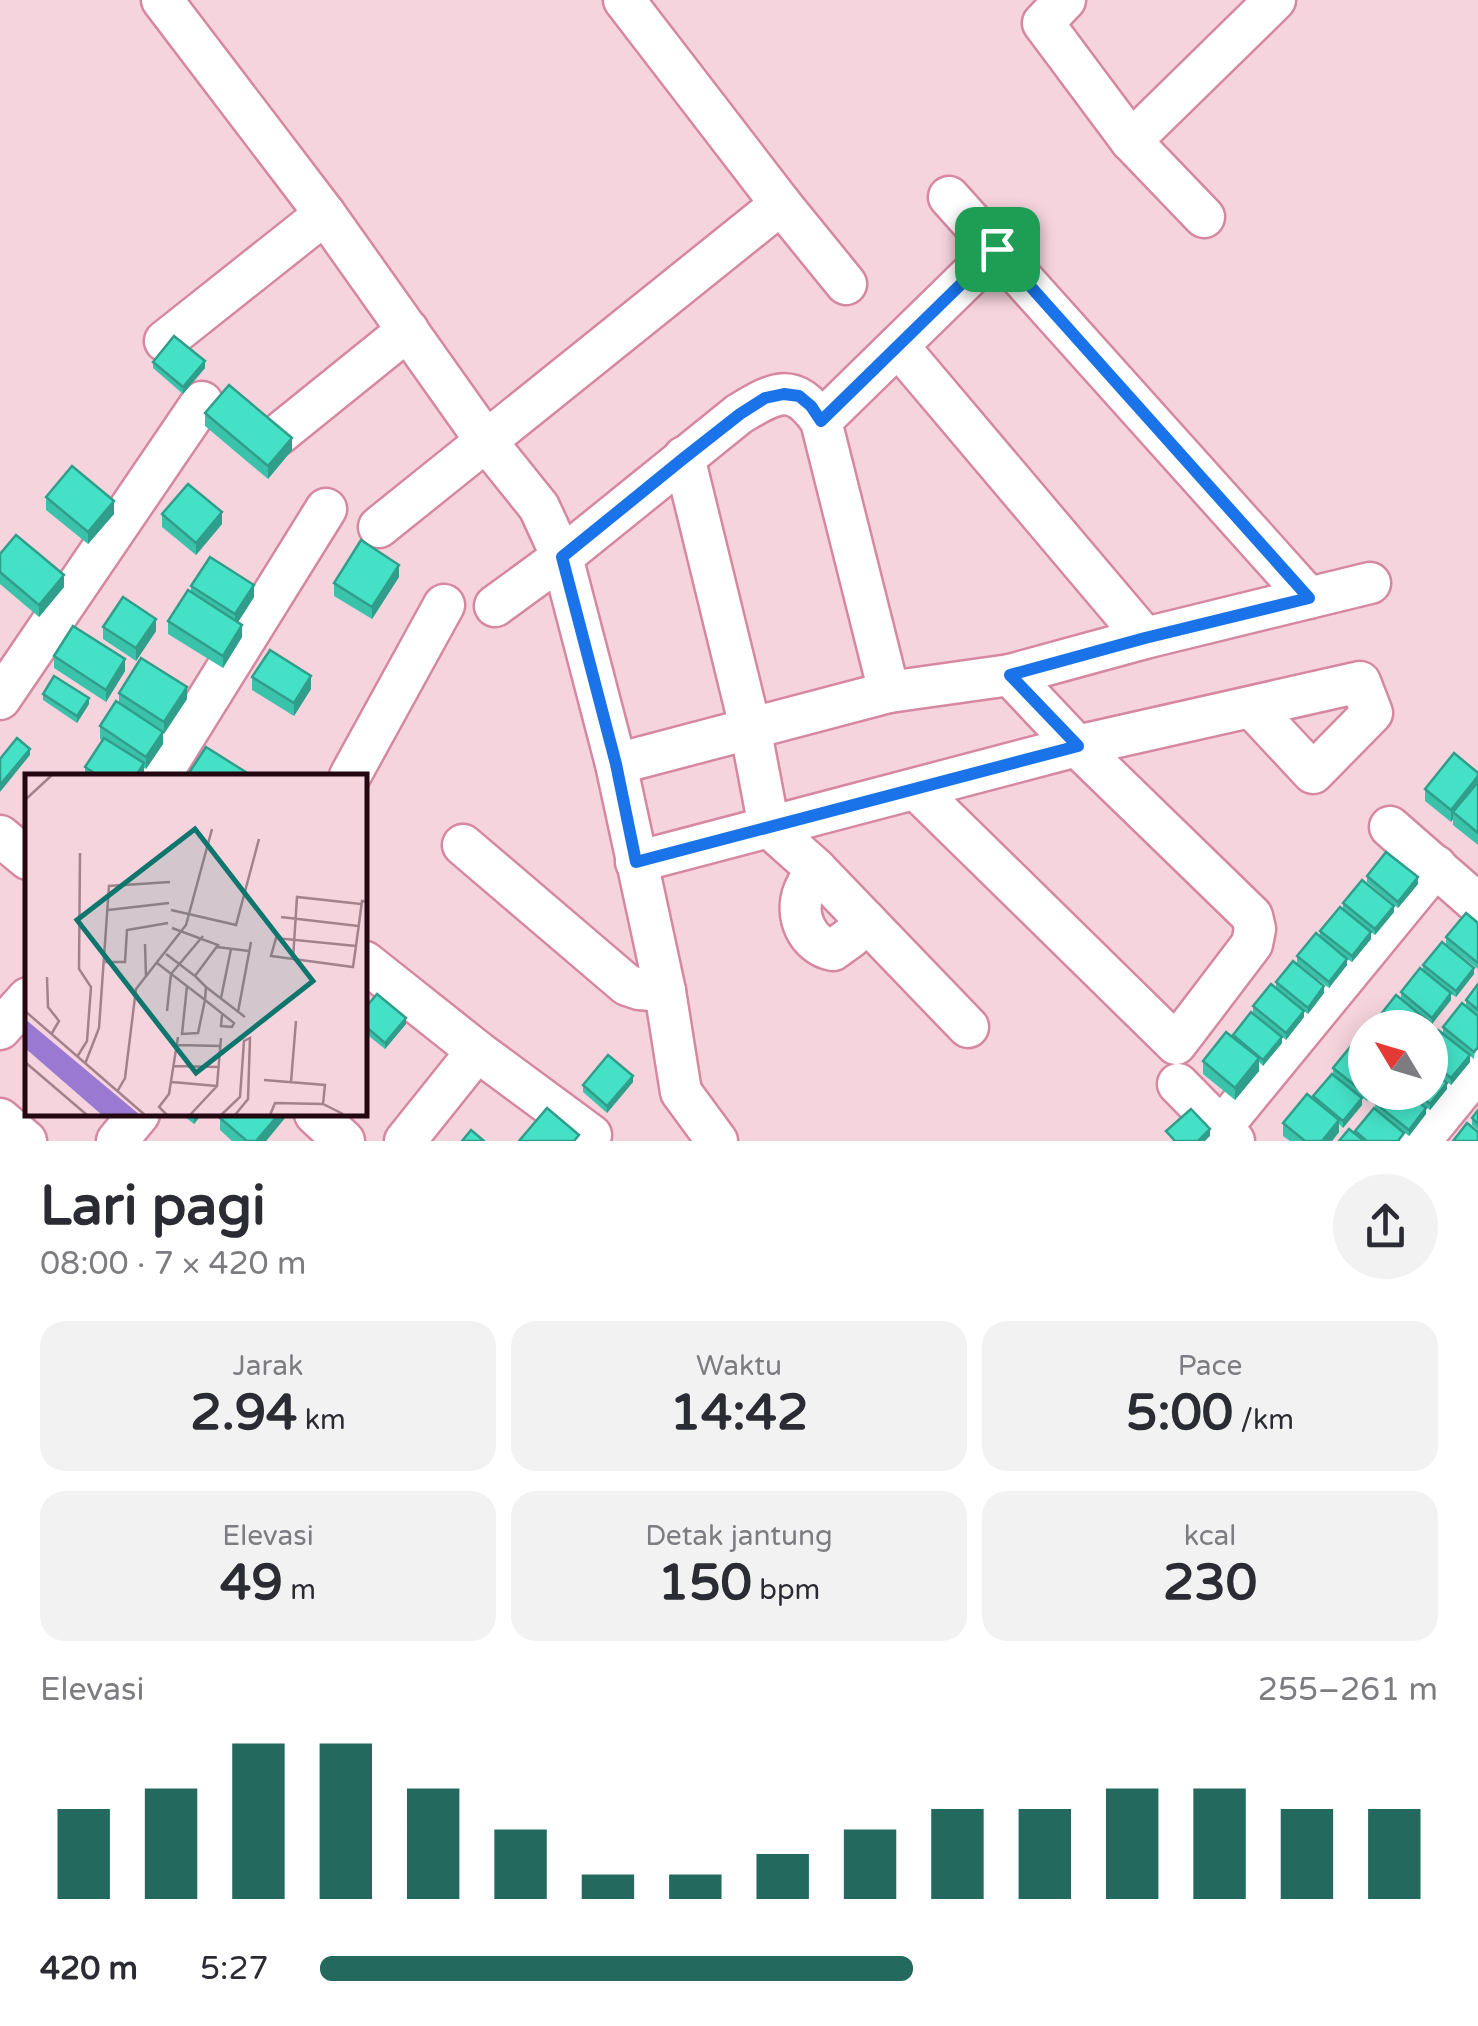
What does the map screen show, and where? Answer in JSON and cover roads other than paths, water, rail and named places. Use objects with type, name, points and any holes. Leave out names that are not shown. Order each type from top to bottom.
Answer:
[{"type":"street","points":[[162,0],[325,214],[486,441],[539,506],[562,557],[616,764],[666,992],[682,1092],[717,1141]]},
{"type":"street","points":[[624,0],[846,284]]},
{"type":"street","points":[[1065,0],[1043,23],[1131,142],[1204,217]]},
{"type":"street","points":[[1131,142],[1249,8]]},
{"type":"street","points":[[949,197],[1309,598]]},
{"type":"street","points":[[380,527],[781,204]]},
{"type":"street","points":[[165,341],[325,214]]},
{"type":"street","points":[[821,421],[997,249]]},
{"type":"street","points":[[278,434],[408,330]]},
{"type":"street","points":[[898,346],[1145,638]]},
{"type":"street","points":[[495,606],[740,414],[765,398],[799,396],[821,421],[889,692]]},
{"type":"street","points":[[0,699],[202,402]]},
{"type":"street","points":[[684,458],[750,727],[768,828],[816,869],[801,902],[801,915],[811,938],[833,950],[866,920],[968,1028]]},
{"type":"street","points":[[161,774],[326,509]]},
{"type":"street","points":[[616,764],[889,692],[1010,675],[1370,584]]},
{"type":"street","points":[[351,774],[444,605]]},
{"type":"street","points":[[916,789],[1176,1044],[1252,944],[1252,916],[1010,675]]},
{"type":"street","points":[[636,862],[1078,746],[1360,682],[1372,712],[1313,773],[1258,714]]},
{"type":"street","points":[[1390,826],[1478,904]]},
{"type":"street","points":[[0,836],[25,857]]},
{"type":"street","points":[[464,845],[626,986],[666,992]]},
{"type":"street","points":[[1178,1084],[1228,1134],[1436,866]]},
{"type":"street","points":[[368,964],[591,1136]]},
{"type":"street","points":[[0,1029],[25,1001]]},
{"type":"street","points":[[405,1141],[477,1051]]},
{"type":"street","points":[[1420,1141],[1478,1070]]},
{"type":"street","points":[[117,1141],[137,1116]]},
{"type":"street","points":[[317,1116],[344,1141]]},
{"type":"street","points":[[0,1119],[26,1141]]}]
